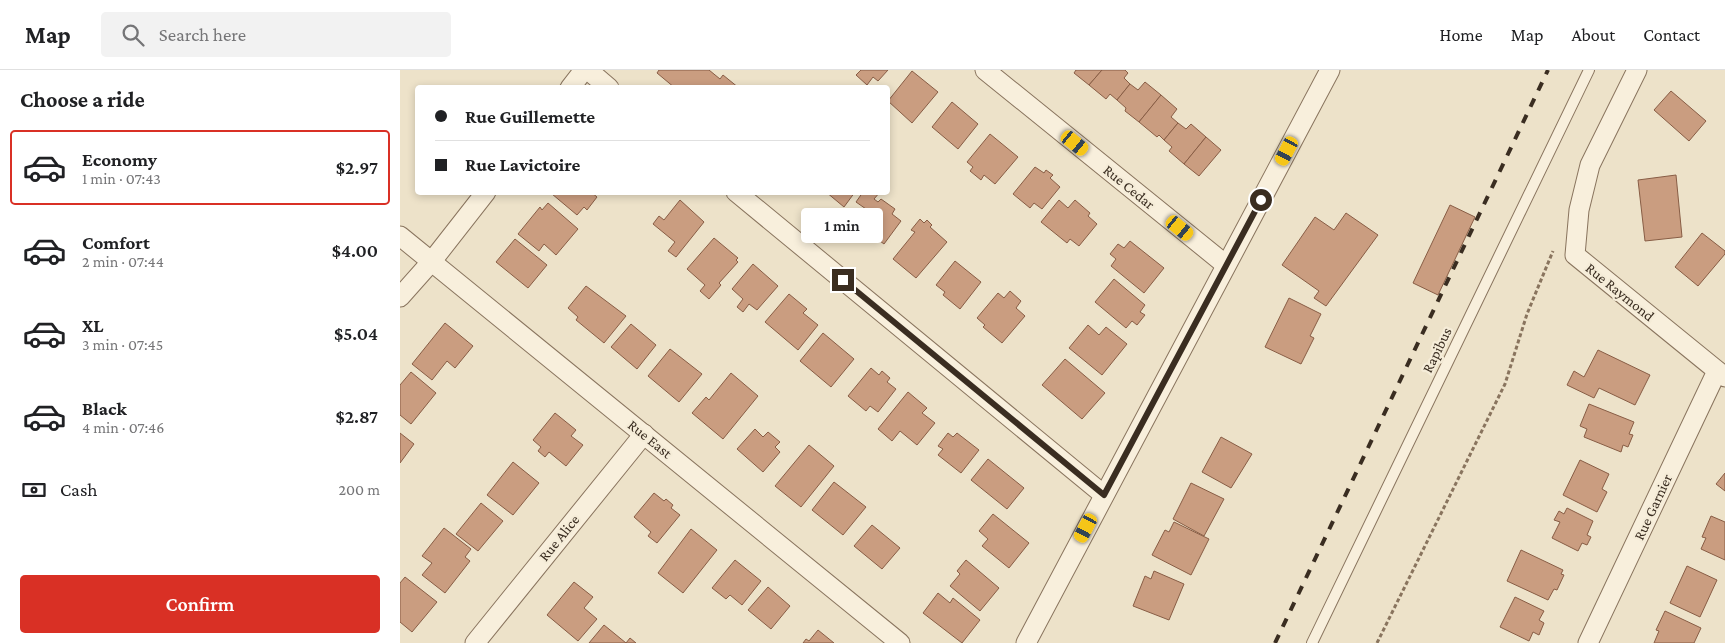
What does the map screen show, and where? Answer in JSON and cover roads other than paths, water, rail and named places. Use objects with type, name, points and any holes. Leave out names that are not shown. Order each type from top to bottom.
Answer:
[{"type":"street","points":[[573,85],[586,70],[605,85]]},
{"type":"street","name":"Rue Cedar","points":[[985,70],[1226,265]]},
{"type":"street","points":[[1026,643],[1330,70]]},
{"type":"street","name":"Rue Raymond","points":[[1637,70],[1590,165],[1579,210],[1575,255],[1721,374]]},
{"type":"street","points":[[400,297],[432,261],[484,195]]},
{"type":"street","points":[[740,195],[1104,495]]},
{"type":"street","name":"Rue East","points":[[400,236],[900,643]]},
{"type":"street","name":"Rue Garnier","points":[[1588,643],[1721,374]]},
{"type":"street","name":"Rue Alice","points":[[486,639],[644,434]]},
{"type":"lane","name":"Rapibus","points":[[1312,643],[1588,70]]},
{"type":"railway","points":[[1275,643],[1548,70]]}]
